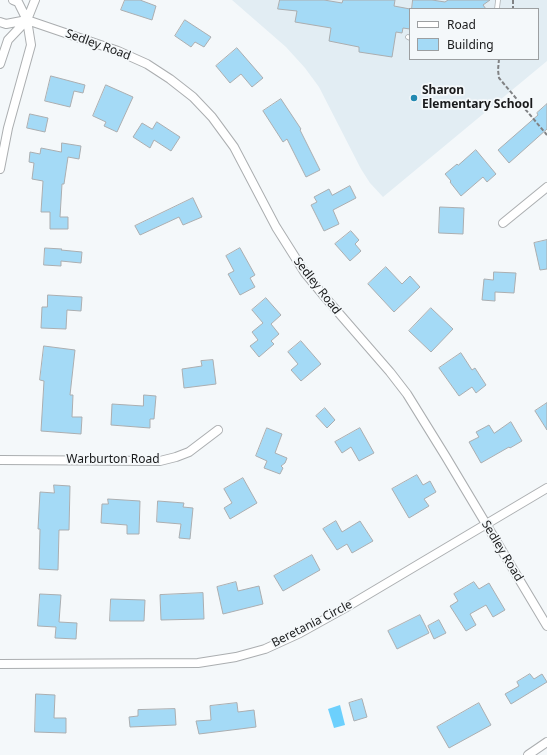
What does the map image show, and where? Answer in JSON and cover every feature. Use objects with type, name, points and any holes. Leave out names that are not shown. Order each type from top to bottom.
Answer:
[{"type":"street","points":[[0,169],[8,128],[30,45],[26,20],[18,2],[13,0]]},
{"type":"street","points":[[0,64],[8,40],[26,20],[35,0]]},
{"type":"street","name":"Sedley Road","points":[[0,22],[6,24],[26,20],[118,51],[146,64],[178,84],[212,117],[234,147],[276,227],[295,258],[324,296],[390,372],[407,394],[547,626]]},
{"type":"street","points":[[503,223],[547,187]]},
{"type":"street","name":"Warburton Road","points":[[0,460],[160,461],[190,452],[218,430]]},
{"type":"street","name":"Beretania Circle","points":[[0,664],[198,663],[265,649],[300,633],[345,608],[547,488]]},
{"type":"street","points":[[528,755],[547,742]]},
{"type":"path","points":[[500,60],[498,70],[500,78],[547,135]]},
{"type":"shaded area","name":"Sharon Elementary School","points":[[232,0],[547,0],[547,61],[383,197],[370,183],[361,169],[319,87],[305,68],[286,47]]},
{"type":"water","points":[[340,705],[345,725],[334,728],[328,709]]},
{"type":"building","points":[[125,0],[140,0],[156,6],[152,20],[121,10]]},
{"type":"building","points":[[280,0],[324,0],[342,3],[343,0],[395,0],[394,6],[409,9],[409,29],[403,28],[402,33],[396,32],[392,57],[359,52],[359,47],[329,41],[331,28],[295,22],[297,11],[278,9]]},
{"type":"building","points":[[413,0],[445,2],[448,0],[490,0],[483,5],[485,8],[412,8]]},
{"type":"building","points":[[185,20],[211,37],[204,47],[195,42],[191,47],[175,36]]},
{"type":"building","points":[[237,48],[263,78],[252,87],[241,74],[230,83],[216,66]]},
{"type":"building","points":[[51,76],[85,85],[83,93],[74,91],[70,107],[45,101]]},
{"type":"building","points":[[106,85],[133,97],[117,132],[104,126],[106,122],[93,116]]},
{"type":"building","points":[[281,99],[301,129],[300,130],[320,170],[306,177],[287,139],[283,142],[263,111]]},
{"type":"building","points":[[547,104],[547,129],[509,163],[498,150],[538,115],[537,113]]},
{"type":"building","points":[[30,114],[48,118],[45,132],[27,128]]},
{"type":"building","points":[[157,122],[180,137],[171,151],[154,140],[150,148],[133,137],[142,123],[152,129]]},
{"type":"building","points":[[62,143],[81,146],[79,159],[68,157],[64,184],[62,184],[60,217],[68,217],[68,229],[50,229],[50,212],[41,212],[43,181],[32,179],[34,163],[29,162],[30,152],[40,154],[41,148],[61,152]]},
{"type":"building","points":[[476,150],[496,174],[487,182],[483,177],[461,196],[445,174]]},
{"type":"building","points":[[350,186],[356,198],[333,210],[339,224],[324,231],[311,205],[317,202],[314,197],[329,189],[332,195]]},
{"type":"building","points":[[193,198],[202,217],[183,225],[179,217],[140,235],[135,226]]},
{"type":"building","points":[[440,207],[464,208],[463,234],[439,233]]},
{"type":"building","points":[[351,231],[359,240],[355,244],[361,251],[350,261],[335,244]]},
{"type":"building","points":[[547,240],[547,269],[540,270],[534,243]]},
{"type":"building","points":[[45,248],[82,252],[81,263],[61,261],[61,266],[44,265]]},
{"type":"building","points":[[240,248],[255,275],[250,278],[255,287],[240,295],[228,274],[234,271],[226,256]]},
{"type":"building","points":[[386,267],[402,284],[410,276],[420,287],[394,312],[368,284]]},
{"type":"building","points":[[494,272],[516,273],[514,293],[495,292],[495,301],[482,300],[484,279],[493,280]]},
{"type":"building","points":[[48,295],[82,297],[81,311],[67,310],[66,329],[41,328],[42,307],[47,307]]},
{"type":"building","points":[[266,298],[281,315],[271,324],[279,334],[271,341],[274,344],[259,357],[250,346],[258,340],[252,332],[263,323],[252,310]]},
{"type":"building","points":[[431,308],[453,329],[431,352],[409,331]]},
{"type":"building","points":[[301,341],[321,364],[301,381],[291,370],[298,364],[288,352]]},
{"type":"building","points":[[44,346],[75,350],[70,395],[73,395],[72,417],[82,417],[81,434],[41,431],[44,381],[40,380]]},
{"type":"building","points":[[461,353],[472,370],[475,368],[486,385],[476,393],[472,387],[459,396],[439,368]]},
{"type":"building","points":[[213,360],[216,384],[184,388],[182,369],[202,366],[201,361]]},
{"type":"building","points":[[144,395],[156,396],[154,419],[150,419],[150,428],[111,425],[112,404],[143,406]]},
{"type":"building","points":[[547,403],[547,430],[535,411]]},
{"type":"building","points":[[325,408],[335,420],[327,428],[316,416]]},
{"type":"building","points":[[511,422],[522,441],[481,463],[469,442],[479,437],[476,432],[489,425],[494,433]]},
{"type":"building","points":[[267,428],[282,434],[275,453],[287,458],[285,463],[281,466],[283,468],[280,474],[264,468],[267,461],[256,456]]},
{"type":"building","points":[[360,428],[374,453],[359,461],[351,447],[342,453],[335,442]]},
{"type":"building","points":[[417,475],[423,485],[430,481],[436,492],[424,499],[429,506],[409,518],[392,489]]},
{"type":"building","points":[[243,478],[257,503],[230,519],[224,508],[232,503],[224,489]]},
{"type":"building","points":[[54,485],[70,486],[69,530],[59,530],[58,570],[39,569],[40,529],[38,529],[40,492],[54,493]]},
{"type":"building","points":[[108,499],[140,501],[139,534],[127,534],[127,525],[101,523],[102,504],[108,504]]},
{"type":"building","points":[[158,501],[184,503],[183,507],[193,508],[190,539],[179,538],[181,524],[157,522]]},
{"type":"building","points":[[336,521],[342,532],[360,521],[373,541],[352,553],[347,544],[337,550],[323,529]]},
{"type":"building","points":[[312,555],[320,570],[283,591],[274,576]]},
{"type":"building","points":[[236,582],[238,591],[259,586],[263,604],[223,614],[217,587]]},
{"type":"building","points":[[474,582],[479,589],[489,583],[505,610],[493,617],[486,605],[470,614],[476,625],[466,631],[450,606],[458,601],[454,594]]},
{"type":"building","points":[[203,593],[204,619],[161,620],[160,595]]},
{"type":"building","points":[[40,594],[61,595],[59,622],[77,623],[76,639],[55,638],[56,627],[38,626]]},
{"type":"building","points":[[111,599],[145,600],[144,621],[110,621]]},
{"type":"building","points":[[420,615],[429,633],[397,649],[388,631]]},
{"type":"building","points":[[439,620],[446,633],[434,639],[428,626]]},
{"type":"building","points":[[530,674],[534,679],[542,674],[547,682],[511,704],[505,694],[519,686],[517,682]]},
{"type":"building","points":[[36,694],[55,695],[54,718],[66,718],[66,733],[35,732]]},
{"type":"building","points":[[362,699],[367,717],[354,721],[349,703]]},
{"type":"building","points":[[237,703],[238,712],[254,710],[256,727],[199,734],[196,721],[211,720],[210,706]]},
{"type":"building","points":[[479,703],[491,725],[449,748],[437,727]]},
{"type":"building","points":[[175,709],[176,725],[130,727],[129,717],[138,716],[138,710]]},
{"type":"place","name":"Sharon Elementary School","points":[[414,98]]}]
